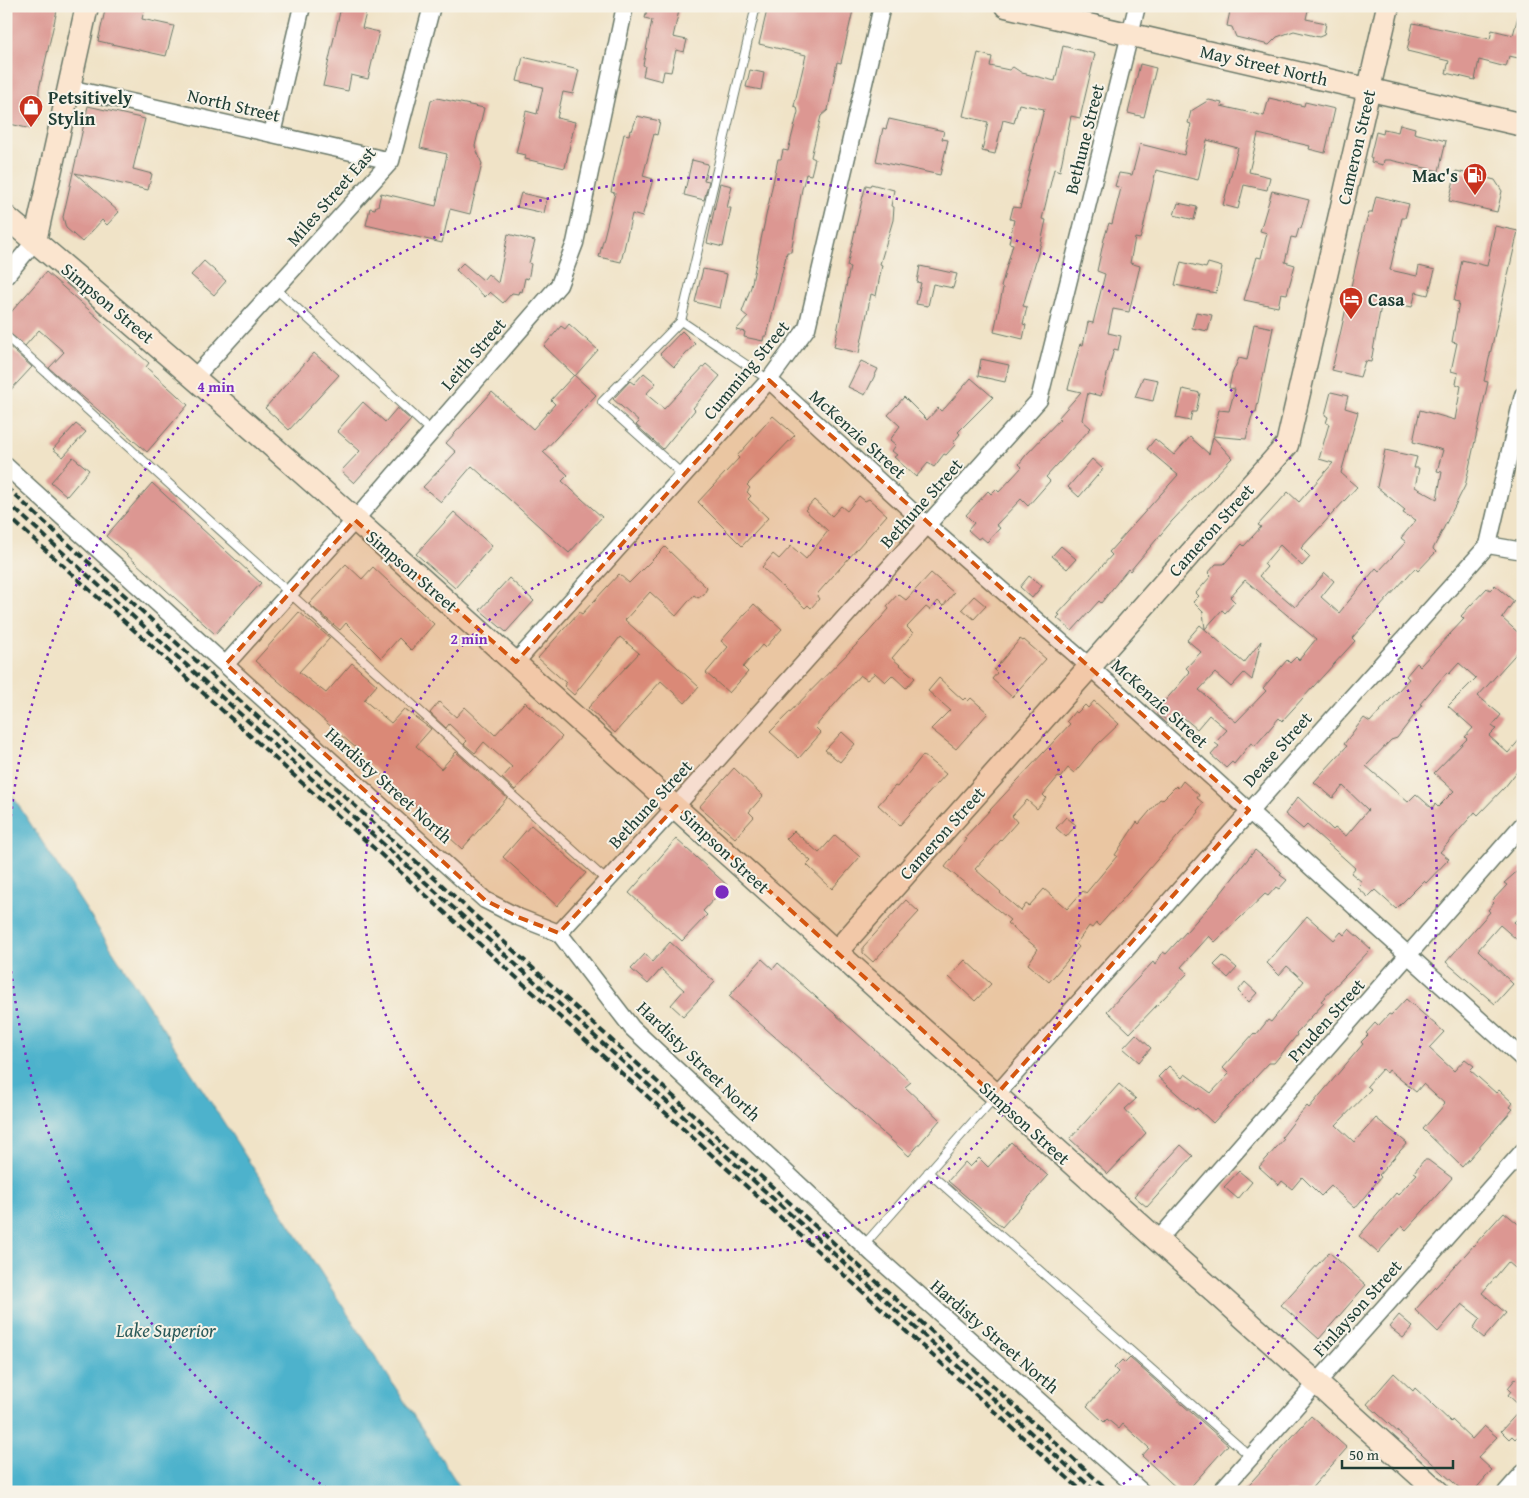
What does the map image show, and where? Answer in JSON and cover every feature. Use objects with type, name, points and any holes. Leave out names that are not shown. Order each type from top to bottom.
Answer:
[{"type":"main road","points":[[34,241],[87,6]]},
{"type":"main road","name":"May Street North","points":[[1006,6],[1523,125]]},
{"type":"main road","name":"Cameron Street","points":[[836,952],[1287,445],[1388,6]]},
{"type":"main road","name":"Simpson Street","points":[[6,217],[195,377],[516,662],[995,1096],[1438,1492]]},
{"type":"street","points":[[272,134],[302,6]]},
{"type":"street","name":"Miles Street East","points":[[195,377],[391,161],[432,6]]},
{"type":"street","name":"Leith Street","points":[[226,664],[355,520],[559,285],[574,243],[625,6]]},
{"type":"street","name":"Cumming Street","points":[[516,662],[769,380],[807,328],[882,6]]},
{"type":"street","name":"Bethune Street","points":[[559,933],[676,806],[1039,400],[1137,6]]},
{"type":"street","name":"North Street","points":[[68,88],[391,161]]},
{"type":"street","points":[[6,276],[34,241]]},
{"type":"street","name":"McKenzie Street","points":[[769,380],[928,526],[1090,667],[1523,1059]]},
{"type":"street","name":"Dease Street","points":[[995,1096],[1249,810],[1488,546],[1523,394]]},
{"type":"street","name":"Hardisty Street North","points":[[6,466],[485,900],[518,917],[559,933],[632,1028],[864,1245],[1142,1492]]},
{"type":"street","points":[[1488,546],[1521,552]]},
{"type":"street","name":"Pruden Street","points":[[1158,1240],[1523,824]]},
{"type":"street","name":"Finlayson Street","points":[[1220,1492],[1523,1151]]},
{"type":"street","points":[[1506,1492],[1523,1473]]},
{"type":"lane","points":[[683,475],[602,402],[681,321],[756,6]]},
{"type":"lane","points":[[276,289],[432,432]]},
{"type":"lane","points":[[681,321],[769,380]]},
{"type":"lane","points":[[6,336],[606,881]]},
{"type":"lane","points":[[864,1245],[995,1096]]},
{"type":"lane","points":[[928,1172],[1251,1457]]},
{"type":"highlighted area","points":[[769,380],[1249,810],[995,1096],[676,806],[559,933],[518,917],[485,900],[226,664],[355,520],[516,662]]},
{"type":"water","name":"Lake Superior","points":[[6,786],[463,1492],[6,1492]]},
{"type":"building","points":[[6,6],[58,6],[39,89],[38,120],[33,118],[31,129],[6,123]]},
{"type":"building","points":[[106,6],[145,6],[142,19],[174,26],[166,56],[98,41]]},
{"type":"building","points":[[648,6],[680,6],[673,37],[687,40],[684,52],[676,50],[671,72],[664,71],[662,81],[643,76],[645,66],[643,65],[652,20],[645,18]]},
{"type":"building","points":[[768,6],[854,6],[841,63],[837,62],[828,110],[821,116],[811,157],[815,159],[811,175],[806,174],[802,189],[791,252],[787,252],[767,336],[764,336],[763,341],[744,337],[745,332],[736,330],[748,317],[742,312],[751,287],[778,159],[781,159],[783,150],[788,151],[798,112],[797,107],[794,106],[806,55],[759,44]]},
{"type":"building","points":[[1231,6],[1309,6],[1306,19],[1326,23],[1324,35],[1319,37],[1294,31],[1277,37],[1269,45],[1236,37],[1232,27],[1227,26]]},
{"type":"building","points":[[341,7],[366,13],[362,28],[379,32],[368,79],[351,75],[348,91],[323,86]]},
{"type":"building","points":[[1519,13],[1523,13],[1523,59],[1509,56],[1506,67],[1479,60],[1475,80],[1446,73],[1449,61],[1407,51],[1413,23],[1490,39],[1492,30],[1513,35]]},
{"type":"building","points":[[1063,46],[1095,54],[1080,118],[1071,116],[1060,171],[1054,169],[1042,219],[1046,220],[1041,243],[1023,306],[1027,307],[1023,324],[1026,325],[1023,339],[994,332],[1003,288],[1001,287],[1013,244],[1009,243],[1014,220],[1010,219],[1013,207],[1020,208],[1044,109],[1019,104],[1014,123],[1003,120],[995,154],[982,151],[988,122],[963,116],[978,53],[992,57],[990,66],[1009,70],[1013,67],[1022,73],[1055,81]]},
{"type":"building","points":[[523,57],[579,70],[573,94],[563,92],[557,118],[575,122],[565,168],[525,159],[526,155],[516,153],[526,111],[537,114],[543,87],[517,81]]},
{"type":"building","points":[[1140,64],[1156,68],[1144,117],[1128,113]]},
{"type":"building","points":[[750,70],[764,73],[761,90],[746,87]]},
{"type":"building","points":[[437,98],[484,108],[475,146],[482,164],[470,214],[450,209],[442,243],[366,225],[370,208],[375,209],[378,206],[381,193],[436,206],[447,154],[420,148],[431,101]]},
{"type":"building","points":[[1269,98],[1304,106],[1305,102],[1335,109],[1325,153],[1309,149],[1310,146],[1258,134],[1249,172],[1270,177],[1267,190],[1244,185],[1238,209],[1223,205],[1238,148],[1207,140],[1198,180],[1156,170],[1143,229],[1140,239],[1135,238],[1130,263],[1140,266],[1129,312],[1113,309],[1108,333],[1121,336],[1118,350],[1114,349],[1101,396],[1088,393],[1082,420],[1091,428],[1046,477],[1050,481],[1028,506],[1021,499],[996,525],[1000,528],[987,542],[981,537],[978,539],[968,530],[974,523],[966,515],[988,491],[991,494],[996,489],[999,492],[1022,467],[1019,464],[1026,455],[1060,419],[1058,418],[1081,392],[1068,389],[1080,344],[1083,345],[1088,322],[1093,323],[1105,274],[1097,271],[1104,239],[1109,223],[1112,224],[1121,188],[1115,186],[1119,173],[1132,175],[1140,144],[1184,155],[1191,124],[1188,123],[1191,111],[1209,100],[1222,103],[1221,106],[1264,116]]},
{"type":"building","points":[[88,106],[145,119],[133,169],[152,174],[148,190],[75,173],[119,212],[107,225],[102,220],[82,242],[66,228],[63,217]]},
{"type":"building","points":[[637,116],[660,121],[657,135],[654,134],[643,176],[653,179],[642,217],[632,214],[621,262],[599,257],[615,193],[611,192],[624,134],[629,135],[630,130],[632,131]]},
{"type":"building","points":[[889,119],[944,131],[942,139],[948,140],[940,175],[876,161],[883,128],[886,129]]},
{"type":"building","points":[[1400,124],[1415,128],[1414,133],[1446,141],[1439,171],[1390,160],[1384,160],[1383,165],[1371,162],[1372,158],[1370,157],[1376,132],[1383,134],[1384,129],[1398,132]]},
{"type":"building","points":[[692,160],[708,164],[704,180],[709,181],[704,200],[684,195]]},
{"type":"building","name":"Mac's","points":[[1456,171],[1495,180],[1502,191],[1497,212],[1449,201]]},
{"type":"building","points":[[720,183],[732,186],[727,208],[731,208],[723,247],[707,243]]},
{"type":"building","points":[[871,184],[894,190],[891,206],[894,207],[893,220],[880,264],[882,265],[876,296],[871,294],[859,353],[834,347],[850,267],[847,266],[866,185],[870,186]]},
{"type":"building","points":[[1272,191],[1309,200],[1301,229],[1299,228],[1296,238],[1291,237],[1285,262],[1295,265],[1287,294],[1281,293],[1278,307],[1244,300],[1257,257],[1261,258],[1267,233],[1260,231]]},
{"type":"building","points":[[521,193],[547,199],[544,213],[517,207]]},
{"type":"building","points":[[1376,196],[1409,204],[1405,218],[1402,218],[1390,270],[1417,276],[1419,266],[1435,270],[1428,295],[1416,292],[1412,307],[1382,300],[1371,362],[1365,361],[1360,377],[1332,370],[1364,229],[1369,213],[1372,213]]},
{"type":"building","points":[[1178,203],[1197,207],[1194,220],[1174,215]]},
{"type":"building","points":[[1495,226],[1518,231],[1484,381],[1488,382],[1465,486],[1433,549],[1436,552],[1418,571],[1415,568],[1352,638],[1355,641],[1282,721],[1279,718],[1255,746],[1251,743],[1234,764],[1232,762],[1226,768],[1211,755],[1219,746],[1215,743],[1227,730],[1209,715],[1197,729],[1178,713],[1169,723],[1156,711],[1190,672],[1186,668],[1201,652],[1187,640],[1200,625],[1244,663],[1261,641],[1252,680],[1244,673],[1231,687],[1215,673],[1199,690],[1236,722],[1266,691],[1263,688],[1287,660],[1290,663],[1296,657],[1299,660],[1316,639],[1245,580],[1230,597],[1235,602],[1225,613],[1222,610],[1205,629],[1203,612],[1193,602],[1199,596],[1196,593],[1211,576],[1208,573],[1216,564],[1224,564],[1242,544],[1244,546],[1261,527],[1258,525],[1288,492],[1299,502],[1333,463],[1319,459],[1329,424],[1326,423],[1328,417],[1325,415],[1331,392],[1348,396],[1345,408],[1358,412],[1341,473],[1357,487],[1301,548],[1310,557],[1302,566],[1280,545],[1264,564],[1267,567],[1259,576],[1295,607],[1325,573],[1334,581],[1321,597],[1339,613],[1376,568],[1379,571],[1406,542],[1401,538],[1416,520],[1403,513],[1405,510],[1377,487],[1385,450],[1417,457],[1414,468],[1419,468],[1415,487],[1437,499],[1442,472],[1437,471],[1443,450],[1413,442],[1417,423],[1420,410],[1455,420],[1461,386],[1456,384],[1458,373],[1451,371],[1457,343],[1452,342],[1459,302],[1454,301],[1462,260],[1487,266]]},
{"type":"building","points":[[508,234],[535,241],[529,263],[531,264],[528,279],[525,278],[522,292],[519,291],[518,294],[512,293],[503,303],[490,292],[485,297],[456,270],[463,263],[483,280],[488,274],[498,283]]},
{"type":"building","points":[[204,261],[226,281],[214,295],[191,275]]},
{"type":"building","points":[[1181,262],[1206,268],[1208,263],[1222,267],[1216,293],[1175,285]]},
{"type":"building","points":[[920,266],[957,274],[953,288],[933,284],[928,306],[916,304],[921,283],[917,282]]},
{"type":"building","points":[[703,269],[727,274],[720,308],[695,302]]},
{"type":"building","points":[[46,272],[149,363],[146,367],[188,405],[147,452],[49,368],[64,352],[39,330],[25,346],[6,330],[6,318]]},
{"type":"building","points":[[1196,312],[1212,315],[1208,331],[1192,328]]},
{"type":"building","points":[[569,324],[598,350],[575,376],[544,346],[561,326],[565,329]]},
{"type":"building","points":[[1254,324],[1273,328],[1256,412],[1254,412],[1251,419],[1246,439],[1213,436],[1219,410],[1229,411],[1235,389],[1229,388],[1232,374],[1239,358],[1247,360]]},
{"type":"building","points":[[682,331],[695,344],[674,367],[660,354]]},
{"type":"building","points":[[6,344],[32,367],[6,395]]},
{"type":"building","points":[[314,353],[339,375],[289,430],[265,408]]},
{"type":"building","points":[[981,359],[1009,365],[1005,382],[978,376]]},
{"type":"building","points":[[861,361],[878,369],[865,395],[848,387]]},
{"type":"building","points":[[706,364],[720,376],[693,408],[695,410],[663,449],[636,425],[639,422],[613,399],[630,381],[634,384],[644,373],[656,383],[646,394],[664,409]]},
{"type":"building","points":[[574,375],[596,395],[543,452],[568,475],[562,481],[602,517],[569,553],[472,466],[441,502],[423,487],[456,452],[446,443],[492,392],[533,429],[555,404],[551,400]]},
{"type":"building","points":[[1143,377],[1158,380],[1153,401],[1135,397]]},
{"type":"building","points":[[971,378],[993,397],[958,432],[960,434],[953,443],[955,445],[946,455],[944,454],[934,467],[928,463],[916,477],[894,457],[897,455],[892,451],[896,445],[890,440],[900,426],[888,415],[904,397],[927,420],[938,408],[941,411],[945,408]]},
{"type":"building","points":[[1183,389],[1200,393],[1196,412],[1192,412],[1190,421],[1176,418]]},
{"type":"building","points":[[363,402],[385,422],[397,408],[411,420],[354,483],[341,471],[360,451],[337,431]]},
{"type":"building","points":[[773,416],[795,435],[747,485],[750,488],[747,492],[751,496],[748,499],[768,518],[742,546],[698,502],[739,458],[737,456]]},
{"type":"building","points":[[76,424],[86,432],[63,457],[53,449]]},
{"type":"building","points":[[1190,437],[1209,454],[1213,437],[1232,458],[1172,521],[1130,571],[1128,569],[1101,603],[1099,601],[1072,631],[1057,618],[1060,615],[1058,614],[1112,555],[1109,552],[1178,475],[1147,449],[1155,439],[1174,455]]},
{"type":"building","points":[[73,457],[89,470],[67,496],[51,482]]},
{"type":"building","points":[[1092,459],[1103,469],[1079,497],[1068,487]]},
{"type":"building","points":[[152,483],[261,583],[215,634],[106,536]]},
{"type":"building","points":[[859,496],[865,501],[869,499],[887,515],[818,593],[819,599],[811,608],[808,605],[805,608],[762,567],[773,554],[779,559],[791,546],[806,559],[828,531],[805,510],[814,500],[832,516],[841,506],[847,511]]},
{"type":"building","points":[[454,512],[492,546],[455,588],[416,554]]},
{"type":"building","points":[[1061,546],[1076,559],[1067,569],[1052,556]]},
{"type":"building","points":[[665,547],[707,588],[704,594],[698,598],[694,595],[676,616],[650,592],[625,620],[699,687],[685,703],[661,681],[615,733],[588,708],[639,653],[620,637],[574,695],[564,686],[566,683],[538,658],[579,612],[582,614],[619,574],[629,583]]},
{"type":"building","points":[[346,564],[362,579],[373,567],[434,624],[411,650],[399,638],[381,658],[346,623],[340,630],[309,604]]},
{"type":"building","points":[[931,573],[954,593],[943,606],[938,601],[930,610],[926,607],[907,627],[913,633],[892,658],[915,678],[906,688],[892,675],[885,682],[875,673],[867,680],[860,675],[815,727],[821,733],[799,758],[770,732],[866,635],[889,609],[887,606],[898,594],[906,600]]},
{"type":"building","points":[[1029,576],[1042,586],[1032,598],[1020,587]]},
{"type":"building","points":[[509,578],[534,601],[506,632],[480,610]]},
{"type":"building","points":[[1495,585],[1514,601],[1502,618],[1523,637],[1523,646],[1478,696],[1501,715],[1492,726],[1496,729],[1489,736],[1508,753],[1523,736],[1523,764],[1505,787],[1478,815],[1475,812],[1440,852],[1449,859],[1426,883],[1424,881],[1396,909],[1375,890],[1368,897],[1358,888],[1362,882],[1351,873],[1355,868],[1307,825],[1303,829],[1285,814],[1298,797],[1333,830],[1335,828],[1346,836],[1368,810],[1343,786],[1333,798],[1314,782],[1347,746],[1344,744],[1364,718],[1370,722],[1409,679],[1406,676],[1417,663],[1420,666],[1464,619],[1461,616],[1470,606],[1487,588],[1490,590]],"holes":[[[1459,663],[1476,678],[1448,706],[1473,728],[1465,737],[1467,739],[1434,773],[1454,791],[1438,807],[1435,804],[1432,808],[1416,794],[1408,802],[1366,766],[1391,740],[1397,738],[1422,705],[1420,704],[1447,672],[1449,674]]]},
{"type":"building","points":[[974,596],[986,606],[974,619],[962,609]]},
{"type":"building","points":[[754,604],[782,629],[765,648],[762,645],[743,667],[748,672],[729,693],[706,673],[728,647],[721,641]]},
{"type":"building","points":[[299,612],[330,638],[299,672],[326,693],[352,663],[377,685],[364,700],[391,723],[404,709],[431,729],[416,746],[441,769],[456,752],[507,798],[462,849],[361,756],[363,754],[255,661]]},
{"type":"building","points":[[1020,639],[1024,640],[1046,659],[1012,697],[992,679],[997,673],[994,670]]},
{"type":"building","points":[[939,678],[963,700],[965,698],[968,701],[971,698],[988,713],[956,749],[931,729],[950,710],[928,691]]},
{"type":"building","points":[[1094,701],[1119,724],[1097,745],[1074,773],[1068,768],[1060,778],[1058,777],[1043,795],[1046,798],[1037,809],[1027,800],[1012,816],[1017,822],[975,869],[1000,893],[1021,911],[1026,904],[1029,906],[1044,889],[1067,909],[1083,891],[1086,893],[1117,856],[1115,855],[1137,822],[1139,824],[1160,799],[1162,800],[1176,786],[1178,788],[1183,781],[1199,795],[1197,798],[1203,803],[1197,811],[1199,812],[1099,926],[1096,923],[1092,928],[1089,926],[1076,944],[1079,947],[1049,982],[1028,964],[1038,949],[1007,923],[1010,920],[945,867],[966,839],[964,838],[1070,724],[1067,721],[1075,711],[1077,713],[1085,705],[1088,708]]},
{"type":"building","points":[[439,702],[456,717],[465,707],[495,735],[525,702],[562,737],[515,790],[502,778],[512,767],[484,742],[475,753],[464,744],[467,741],[449,724],[446,728],[430,713]]},
{"type":"building","points":[[842,732],[855,744],[840,762],[825,750]]},
{"type":"building","points":[[923,755],[946,774],[900,825],[878,805],[895,786],[897,787]]},
{"type":"building","points":[[734,768],[763,796],[749,812],[754,817],[735,838],[699,807]]},
{"type":"building","points":[[1066,817],[1076,825],[1066,837],[1056,828]]},
{"type":"building","points":[[531,825],[586,873],[557,906],[503,857]]},
{"type":"building","points":[[794,831],[819,853],[835,835],[860,857],[832,889],[807,865],[811,861],[786,839]]},
{"type":"building","points":[[676,839],[727,885],[703,911],[707,915],[682,941],[629,893]]},
{"type":"building","points":[[1255,850],[1282,873],[1280,875],[1287,880],[1279,889],[1276,887],[1268,896],[1265,894],[1215,942],[1209,936],[1181,967],[1188,973],[1130,1033],[1107,1011],[1153,962],[1155,965],[1163,952],[1166,954],[1217,898]]},
{"type":"building","points":[[1523,866],[1523,913],[1514,922],[1523,930],[1523,945],[1500,925],[1478,950],[1513,984],[1495,1004],[1446,962],[1490,912],[1488,910],[1494,903],[1492,901],[1507,885],[1504,883]]},
{"type":"building","points":[[906,900],[919,912],[873,962],[863,953],[863,947]]},
{"type":"building","points":[[1307,916],[1334,940],[1341,932],[1344,935],[1349,929],[1371,949],[1321,1001],[1324,1003],[1296,1033],[1297,1035],[1274,1063],[1269,1063],[1213,1123],[1197,1108],[1195,1110],[1158,1077],[1169,1066],[1182,1078],[1185,1074],[1211,1093],[1229,1074],[1223,1068],[1254,1033],[1256,1035],[1268,1020],[1271,1022],[1304,981],[1287,966],[1279,975],[1267,963]]},
{"type":"building","points":[[670,942],[715,982],[683,1016],[671,1005],[684,990],[661,969],[648,984],[631,969],[645,954],[652,962]]},
{"type":"building","points":[[1223,956],[1237,968],[1228,978],[1214,965]]},
{"type":"building","points":[[762,959],[773,969],[778,963],[911,1082],[905,1087],[940,1120],[909,1156],[729,996]]},
{"type":"building","points":[[965,960],[991,984],[975,1001],[949,977]]},
{"type":"building","points":[[1245,982],[1257,993],[1249,1002],[1238,991]]},
{"type":"building","points":[[1406,999],[1444,1032],[1429,1048],[1454,1071],[1465,1059],[1474,1066],[1470,1070],[1496,1093],[1499,1090],[1513,1103],[1510,1107],[1513,1109],[1462,1167],[1423,1129],[1445,1104],[1423,1084],[1416,1092],[1389,1070],[1387,1073],[1382,1069],[1367,1086],[1371,1089],[1336,1125],[1354,1142],[1376,1118],[1407,1143],[1379,1175],[1381,1177],[1355,1208],[1331,1186],[1321,1196],[1302,1177],[1292,1189],[1282,1181],[1279,1185],[1259,1167],[1284,1139],[1282,1137],[1299,1115],[1307,1106],[1309,1108],[1363,1044],[1361,1042],[1368,1035],[1366,1033],[1375,1023],[1378,1026],[1389,1014],[1391,1015]]},
{"type":"building","points":[[1136,1034],[1151,1048],[1139,1062],[1123,1048]]},
{"type":"building","points":[[1119,1084],[1136,1099],[1125,1109],[1146,1133],[1108,1174],[1070,1139]]},
{"type":"building","points":[[1011,1142],[1048,1176],[1002,1227],[948,1181],[965,1162],[970,1167],[979,1158],[988,1167]]},
{"type":"building","points":[[1181,1145],[1193,1156],[1147,1207],[1134,1196]]},
{"type":"building","points":[[1424,1160],[1428,1160],[1452,1178],[1406,1230],[1402,1226],[1378,1253],[1359,1236],[1396,1193],[1398,1195],[1417,1174],[1414,1172]]},
{"type":"building","points":[[1239,1171],[1252,1182],[1238,1199],[1224,1187]]},
{"type":"building","points":[[1504,1212],[1523,1228],[1523,1260],[1515,1268],[1508,1262],[1482,1293],[1506,1313],[1484,1338],[1473,1329],[1480,1318],[1462,1304],[1438,1332],[1415,1310]]},
{"type":"building","points":[[1329,1252],[1366,1285],[1319,1339],[1281,1305]]},
{"type":"building","points":[[1399,1315],[1413,1327],[1403,1338],[1389,1327]]},
{"type":"building","points":[[1130,1358],[1228,1445],[1186,1492],[1181,1492],[1142,1456],[1149,1448],[1123,1424],[1119,1429],[1107,1419],[1104,1422],[1087,1406],[1118,1372],[1114,1368],[1122,1360],[1125,1363]]},
{"type":"building","points":[[1394,1373],[1413,1391],[1415,1388],[1472,1439],[1484,1426],[1497,1437],[1478,1457],[1492,1470],[1473,1492],[1464,1492],[1367,1404]]},
{"type":"building","points":[[1523,1377],[1523,1431],[1515,1439],[1512,1436],[1509,1439],[1501,1431],[1522,1408],[1508,1395],[1511,1391],[1508,1388],[1516,1378],[1519,1381]]},
{"type":"building","points":[[1311,1416],[1347,1448],[1308,1492],[1242,1492]]},
{"type":"railway","points":[[6,487],[848,1256],[1110,1492]]},
{"type":"railway","points":[[6,501],[1096,1492]]},
{"type":"railway","points":[[6,514],[1083,1492]]},
{"type":"place","name":"Petsitively Stylin","points":[[31,128]]},
{"type":"place","name":"Mac's","points":[[1475,196]]},
{"type":"place","name":"Casa","points":[[1351,320]]}]
